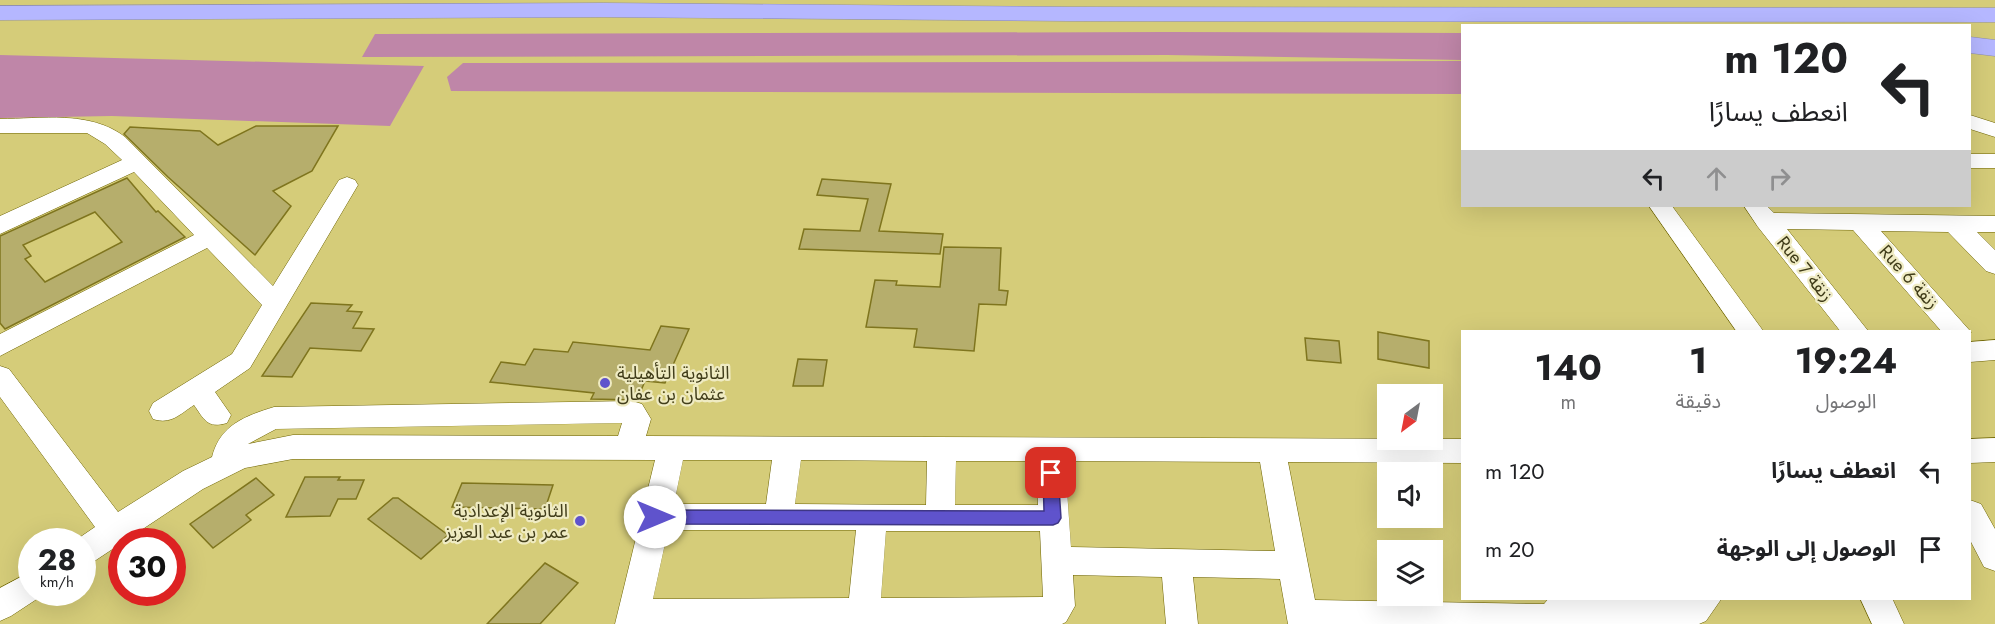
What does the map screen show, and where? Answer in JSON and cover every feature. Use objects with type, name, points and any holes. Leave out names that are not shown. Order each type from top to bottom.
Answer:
[{"type":"highway","points":[[368,0],[489,2],[604,10]]},
{"type":"highway","points":[[1156,14],[1165,8],[1182,5],[1367,4],[1414,0]]},
{"type":"highway","points":[[0,13],[604,10],[1156,14],[1995,15]]},
{"type":"highway","points":[[0,29],[1461,28]]},
{"type":"highway","points":[[1971,29],[1995,29]]},
{"type":"highway","points":[[1971,45],[1995,48]]},
{"type":"street","points":[[1971,122],[1995,130]]},
{"type":"street","points":[[0,126],[96,128],[117,141],[276,304]]},
{"type":"street","points":[[1971,161],[1995,161]]},
{"type":"street","points":[[0,226],[137,162]]},
{"type":"street","points":[[163,411],[241,361],[347,185]]},
{"type":"street","points":[[1661,207],[1750,330]]},
{"type":"street","points":[[1761,213],[1859,222],[1995,224]]},
{"type":"street","name":"Rue 7 زنقة","points":[[1761,213],[1854,330]]},
{"type":"street","name":"Rue 6 زنقة","points":[[1859,222],[1956,330]]},
{"type":"street","points":[[1954,223],[1995,266]]},
{"type":"street","points":[[0,346],[209,237]]},
{"type":"street","points":[[0,376],[112,528]]},
{"type":"street","points":[[198,390],[218,415]]},
{"type":"street","points":[[119,528],[193,480],[240,457],[293,447],[1461,451]]},
{"type":"street","points":[[672,448],[632,619],[864,618],[1055,612],[1059,606],[1050,450]]},
{"type":"street","points":[[779,517],[788,449]]},
{"type":"street","points":[[1971,451],[1995,450]]},
{"type":"street","points":[[940,518],[942,451]]},
{"type":"street","points":[[1272,451],[1303,619],[1558,613],[1684,614],[1695,611],[1704,600]]},
{"type":"street","points":[[1971,515],[1995,557]]},
{"type":"street","points":[[655,517],[1053,518]]},
{"type":"street","points":[[864,618],[872,518]]},
{"type":"street","points":[[1056,561],[1292,565]]},
{"type":"street","points":[[1176,564],[1182,624]]},
{"type":"street","points":[[0,606],[18,594]]},
{"type":"street","points":[[1877,600],[1888,624]]},
{"type":"shaded area","points":[[1461,33],[1461,60],[1167,55],[362,57],[375,34]]},
{"type":"shaded area","points":[[0,55],[424,66],[390,126],[112,116],[0,118]]},
{"type":"shaded area","points":[[1461,61],[1461,94],[451,91],[447,77],[463,63]]},
{"type":"building","points":[[256,126],[338,126],[312,171],[273,191],[291,206],[255,255],[124,134],[130,127],[200,131],[218,145]]},
{"type":"building","points":[[127,178],[156,212],[158,211],[185,237],[5,329],[0,323],[0,236]],"holes":[[[95,212],[122,242],[45,282],[25,259],[31,256],[23,245]]]},
{"type":"building","points":[[822,179],[891,184],[879,231],[943,234],[940,254],[799,249],[804,229],[860,231],[868,199],[817,195]]},
{"type":"building","points":[[944,247],[1001,248],[999,290],[1008,291],[1006,305],[979,304],[974,351],[914,347],[917,329],[866,327],[875,280],[897,281],[896,285],[940,287]]},
{"type":"building","points":[[311,303],[352,305],[347,311],[362,312],[353,328],[374,329],[361,351],[310,348],[292,377],[262,376]]},
{"type":"building","points":[[661,326],[689,329],[665,383],[645,381],[637,400],[591,399],[594,393],[490,382],[501,362],[525,365],[534,349],[568,352],[573,342],[650,350]]},
{"type":"building","points":[[1378,332],[1429,341],[1429,368],[1378,359]]},
{"type":"building","points":[[1305,338],[1339,341],[1341,363],[1307,360]]},
{"type":"building","points":[[798,359],[827,360],[823,386],[793,386]]},
{"type":"building","points":[[305,477],[364,480],[356,499],[338,499],[330,516],[286,517]]},
{"type":"building","points":[[256,478],[274,495],[246,515],[251,520],[213,548],[190,524]]},
{"type":"building","points":[[462,483],[553,485],[545,509],[452,507]]},
{"type":"building","points":[[393,498],[398,498],[448,535],[421,559],[368,519]]},
{"type":"building","points":[[545,563],[578,583],[540,624],[487,624]]},
{"type":"place","name":"الثانوية التأهيلية عثمان بن عفان","points":[[605,383]]},
{"type":"place","name":"الثانوية الإعدادية عمر بن عبد العزيز","points":[[580,521]]},
{"type":"route","points":[[655,517],[1053,518],[1051,473]]}]
